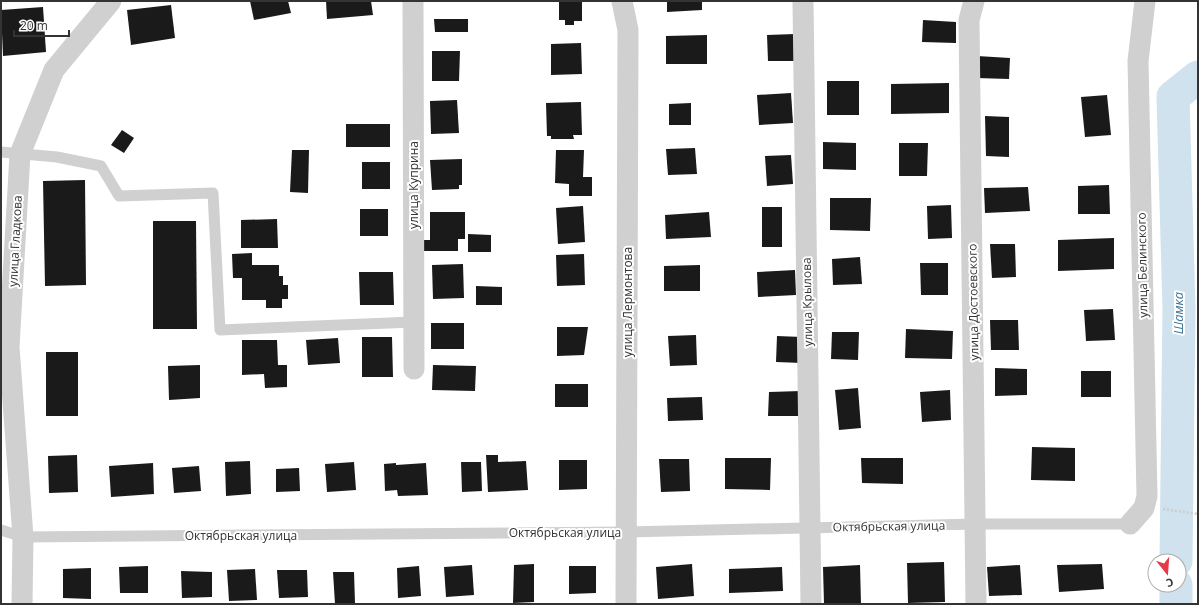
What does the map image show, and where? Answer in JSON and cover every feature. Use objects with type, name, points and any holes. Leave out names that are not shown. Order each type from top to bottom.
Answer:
[{"type":"street","name":"улица Гладкова","points":[[22,604],[23,537],[9,347],[10,153],[54,70],[112,1]]},
{"type":"street","name":"улица Куприна","points":[[413,1],[414,369]]},
{"type":"street","name":"улица Лермонтова","points":[[622,1],[628,30],[626,604]]},
{"type":"street","name":"улица Крылова","points":[[803,1],[811,604]]},
{"type":"street","name":"улица Достоевского","points":[[974,1],[969,20],[976,604]]},
{"type":"street","name":"улица Белинского","points":[[1145,1],[1138,61],[1148,508]]},
{"type":"street","points":[[1130,524],[1148,508]]},
{"type":"lane","points":[[10,153],[57,157],[101,166],[119,196],[212,193],[220,330],[414,322]]},
{"type":"lane","name":"Октябрьская улица","points":[[1,530],[23,537],[626,532],[976,524],[1130,524]]},
{"type":"path","points":[[1148,508],[1198,514]]},
{"type":"building","points":[[250,1],[288,1],[291,13],[254,20]]},
{"type":"building","points":[[326,1],[371,1],[373,15],[327,19]]},
{"type":"building","points":[[559,1],[582,1],[582,21],[574,21],[574,25],[565,25],[565,20],[559,20]]},
{"type":"building","points":[[667,1],[702,1],[702,10],[667,12]]},
{"type":"building","points":[[171,5],[175,38],[131,45],[127,10]]},
{"type":"building","points":[[43,7],[46,52],[3,56],[1,10]]},
{"type":"building","points":[[434,19],[468,19],[468,32],[435,32]]},
{"type":"building","points":[[923,20],[956,22],[956,43],[922,42]]},
{"type":"building","points":[[795,34],[795,61],[768,61],[767,35]]},
{"type":"building","points":[[707,35],[707,64],[666,64],[666,36]]},
{"type":"building","points":[[581,43],[582,74],[551,75],[551,44]]},
{"type":"building","points":[[432,51],[460,51],[459,81],[432,81]]},
{"type":"building","points":[[977,56],[1010,58],[1009,79],[976,78]]},
{"type":"building","points":[[827,81],[859,81],[859,115],[827,115]]},
{"type":"building","points":[[949,83],[949,113],[891,114],[891,84]]},
{"type":"building","points":[[791,93],[793,123],[759,125],[757,95]]},
{"type":"building","points":[[1107,95],[1111,135],[1085,137],[1081,97]]},
{"type":"building","points":[[457,100],[459,133],[431,134],[430,101]]},
{"type":"building","points":[[581,102],[582,135],[573,135],[574,139],[551,139],[551,136],[547,136],[546,103]]},
{"type":"building","points":[[691,103],[691,125],[669,125],[669,104]]},
{"type":"building","points":[[985,116],[1009,117],[1009,157],[986,156]]},
{"type":"building","points":[[346,124],[390,124],[390,147],[346,147]]},
{"type":"building","points":[[122,130],[134,138],[124,153],[111,145]]},
{"type":"building","points":[[823,142],[856,143],[856,170],[823,169]]},
{"type":"building","points":[[899,143],[928,143],[927,176],[899,176]]},
{"type":"building","points":[[695,148],[697,174],[668,175],[666,149]]},
{"type":"building","points":[[292,150],[309,150],[308,193],[290,192]]},
{"type":"building","points":[[556,150],[584,150],[583,177],[592,177],[592,196],[569,196],[569,184],[555,183]]},
{"type":"building","points":[[791,155],[793,184],[767,186],[765,156]]},
{"type":"building","points":[[462,159],[462,185],[459,185],[459,189],[432,190],[430,160]]},
{"type":"building","points":[[362,162],[390,162],[390,189],[362,189]]},
{"type":"building","points":[[85,180],[86,285],[45,286],[43,181]]},
{"type":"building","points":[[1109,185],[1110,214],[1078,214],[1078,186]]},
{"type":"building","points":[[1028,187],[1030,211],[985,213],[984,188]]},
{"type":"building","points":[[830,198],[871,198],[870,231],[830,230]]},
{"type":"building","points":[[951,205],[952,238],[928,239],[927,206]]},
{"type":"building","points":[[583,206],[585,242],[558,244],[556,208]]},
{"type":"building","points":[[762,207],[782,207],[782,247],[762,247]]},
{"type":"building","points":[[360,209],[388,209],[388,236],[360,236]]},
{"type":"building","points":[[430,212],[465,212],[465,239],[458,239],[458,251],[424,251],[424,240],[430,240]]},
{"type":"building","points":[[709,212],[711,237],[666,239],[665,215]]},
{"type":"building","points":[[277,219],[278,248],[241,248],[241,220]]},
{"type":"building","points":[[153,221],[196,221],[197,329],[153,329]]},
{"type":"building","points":[[468,234],[491,235],[491,252],[468,252]]},
{"type":"building","points":[[1114,238],[1114,269],[1058,271],[1058,240]]},
{"type":"building","points":[[990,244],[1015,244],[1016,277],[992,278]]},
{"type":"building","points":[[252,253],[252,265],[279,265],[279,276],[283,276],[283,285],[288,285],[288,299],[282,299],[282,308],[266,308],[266,300],[242,300],[242,278],[233,278],[232,254]]},
{"type":"building","points":[[584,254],[585,285],[557,286],[556,255]]},
{"type":"building","points":[[860,257],[862,284],[833,285],[832,259]]},
{"type":"building","points":[[920,263],[948,263],[948,295],[921,295]]},
{"type":"building","points":[[463,264],[464,298],[433,299],[432,265]]},
{"type":"building","points":[[700,265],[700,291],[664,291],[664,266]]},
{"type":"building","points":[[795,270],[796,295],[758,297],[757,272]]},
{"type":"building","points":[[359,272],[393,272],[394,305],[360,305]]},
{"type":"building","points":[[476,286],[502,287],[502,305],[476,305]]},
{"type":"building","points":[[1113,309],[1115,340],[1086,341],[1084,310]]},
{"type":"building","points":[[990,320],[1018,320],[1019,350],[991,350]]},
{"type":"building","points":[[431,323],[464,323],[464,349],[431,349]]},
{"type":"building","points":[[557,327],[588,327],[584,355],[557,356]]},
{"type":"building","points":[[906,329],[953,331],[952,359],[905,358]]},
{"type":"building","points":[[832,332],[859,332],[858,360],[831,359]]},
{"type":"building","points":[[696,335],[697,365],[670,366],[668,336]]},
{"type":"building","points":[[777,336],[802,337],[802,363],[776,362]]},
{"type":"building","points":[[362,337],[392,337],[393,377],[362,377]]},
{"type":"building","points":[[338,338],[340,363],[308,365],[306,340]]},
{"type":"building","points":[[242,340],[277,340],[278,365],[287,365],[287,387],[265,388],[264,374],[242,375]]},
{"type":"building","points":[[46,352],[78,352],[78,416],[46,416]]},
{"type":"building","points":[[200,365],[200,398],[169,400],[168,366]]},
{"type":"building","points":[[433,365],[476,366],[475,391],[432,390]]},
{"type":"building","points":[[995,368],[1027,369],[1027,395],[995,396]]},
{"type":"building","points":[[1081,371],[1111,371],[1111,397],[1081,397]]},
{"type":"building","points":[[555,384],[588,384],[588,407],[555,407]]},
{"type":"building","points":[[858,388],[861,428],[839,430],[835,390]]},
{"type":"building","points":[[950,390],[951,420],[922,422],[920,392]]},
{"type":"building","points":[[801,391],[802,416],[768,416],[769,392]]},
{"type":"building","points":[[702,397],[703,420],[668,421],[667,398]]},
{"type":"building","points":[[1032,447],[1075,448],[1075,481],[1031,480]]},
{"type":"building","points":[[77,455],[78,492],[49,493],[48,456]]},
{"type":"building","points":[[486,455],[498,455],[498,462],[526,461],[528,490],[488,492]]},
{"type":"building","points":[[725,458],[771,458],[770,490],[725,489]]},
{"type":"building","points":[[861,458],[903,458],[903,484],[862,483]]},
{"type":"building","points":[[659,459],[689,459],[690,491],[661,492]]},
{"type":"building","points":[[559,460],[587,460],[587,489],[559,490]]},
{"type":"building","points":[[250,461],[251,494],[226,496],[225,462]]},
{"type":"building","points":[[354,462],[356,490],[327,492],[325,464]]},
{"type":"building","points":[[461,462],[481,462],[482,491],[462,492]]},
{"type":"building","points":[[153,463],[154,494],[111,497],[109,466]]},
{"type":"building","points":[[396,463],[396,465],[426,463],[428,495],[398,496],[397,490],[385,491],[384,464]]},
{"type":"building","points":[[199,466],[201,491],[174,493],[172,468]]},
{"type":"building","points":[[299,468],[300,491],[276,492],[276,469]]},
{"type":"building","points":[[944,562],[945,602],[908,603],[907,563]]},
{"type":"building","points":[[534,564],[534,602],[513,603],[514,565]]},
{"type":"building","points":[[692,564],[694,596],[658,599],[656,567]]},
{"type":"building","points":[[1102,564],[1104,589],[1059,592],[1057,565]]},
{"type":"building","points":[[472,565],[474,595],[446,597],[444,567]]},
{"type":"building","points":[[860,565],[861,604],[824,604],[823,567]]},
{"type":"building","points":[[1020,565],[1022,595],[989,596],[987,567]]},
{"type":"building","points":[[148,566],[148,593],[120,593],[119,567]]},
{"type":"building","points":[[419,566],[421,596],[398,598],[397,568]]},
{"type":"building","points":[[569,566],[596,566],[596,593],[569,594]]},
{"type":"building","points":[[782,567],[783,591],[729,593],[729,569]]},
{"type":"building","points":[[91,568],[91,599],[63,598],[63,569]]},
{"type":"building","points":[[255,569],[257,600],[229,601],[227,570]]},
{"type":"building","points":[[277,570],[307,570],[308,597],[279,598]]},
{"type":"building","points":[[181,571],[212,572],[212,597],[182,598]]},
{"type":"building","points":[[333,572],[354,572],[355,603],[335,604]]},
{"type":"waterway","name":"Шамка","points":[[1176,553],[1179,309],[1173,97],[1198,77]]},
{"type":"waterway","name":"Шамка","points":[[1176,593],[1176,604]]}]
